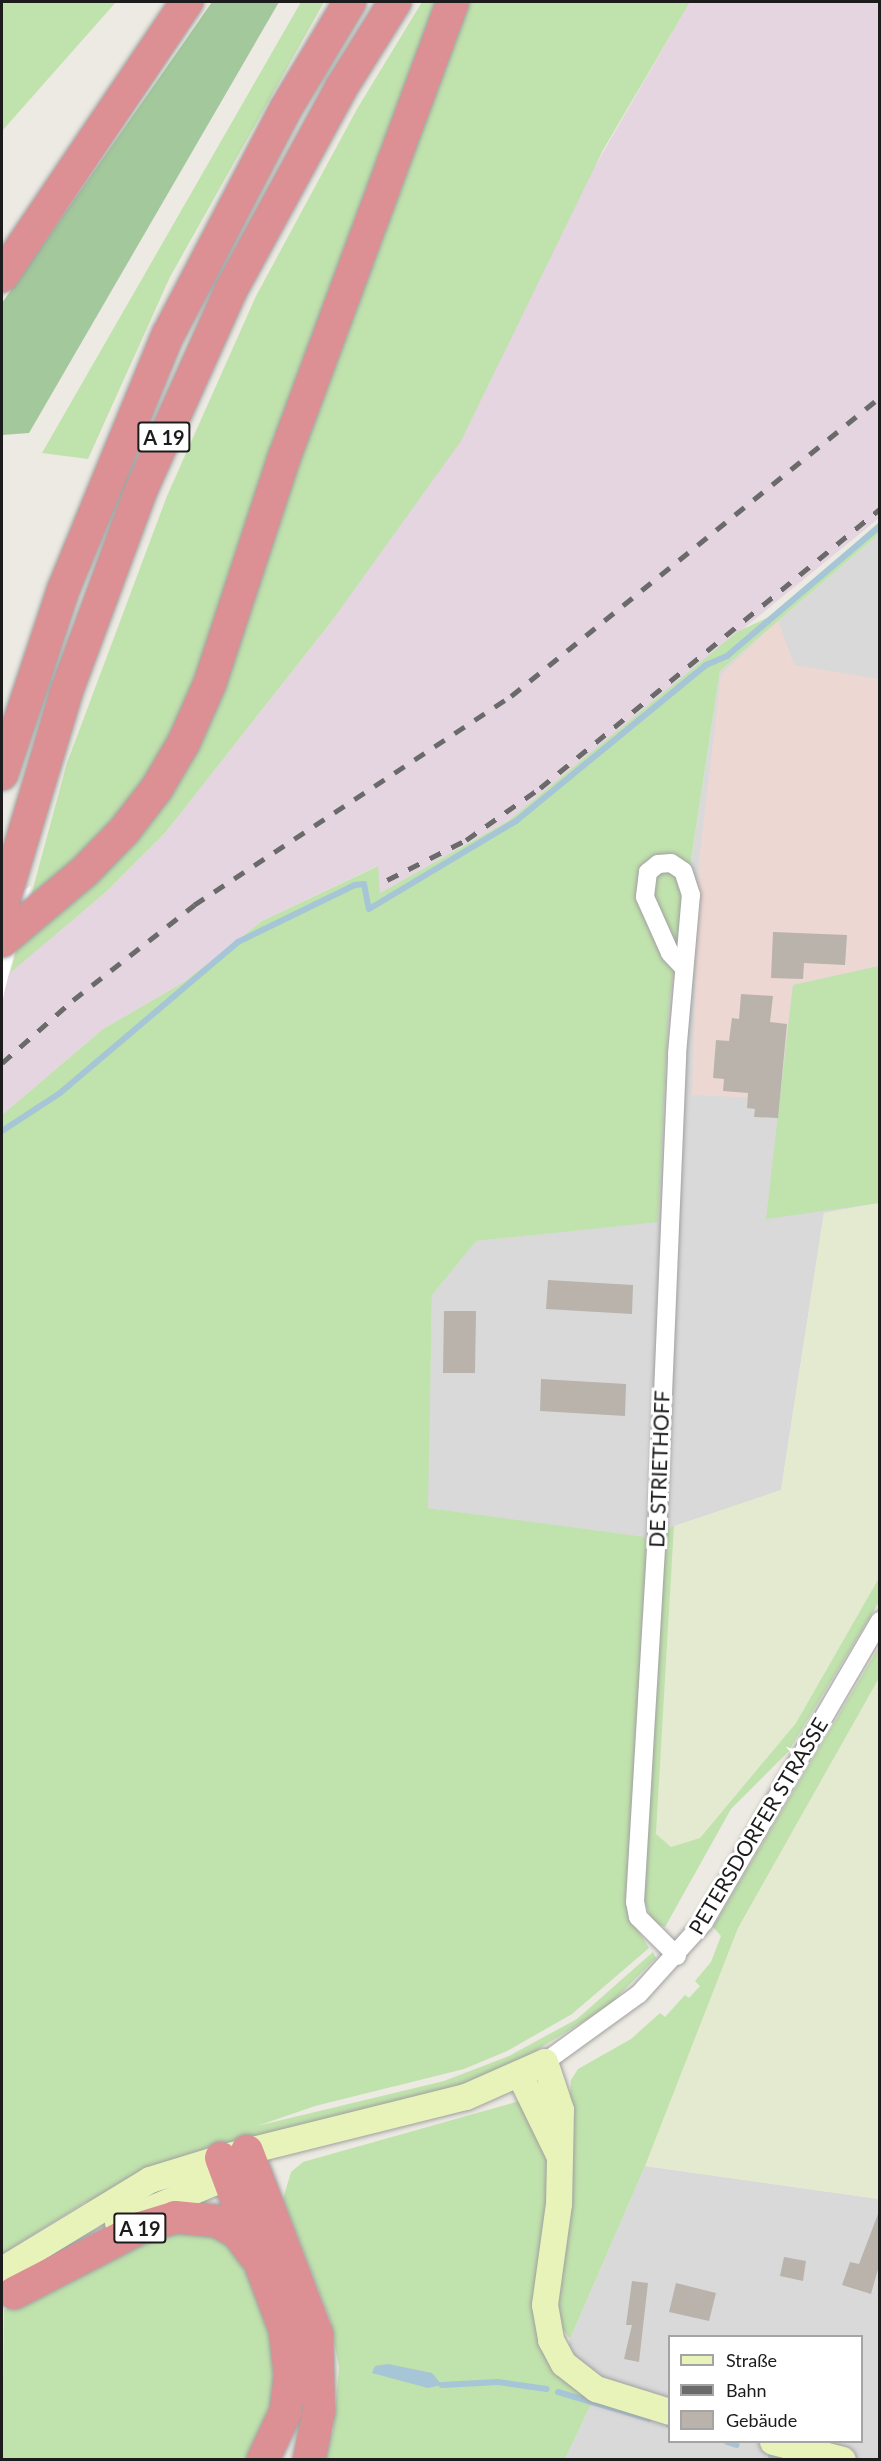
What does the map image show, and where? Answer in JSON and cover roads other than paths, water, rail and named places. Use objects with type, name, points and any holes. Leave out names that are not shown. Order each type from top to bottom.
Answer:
[{"type":"highway","points":[[2,276],[188,2]]},
{"type":"highway","name":"A 19","points":[[2,774],[64,588],[168,335],[285,110],[350,2]]},
{"type":"highway","name":"A 19","points":[[2,904],[66,693],[151,468],[231,291],[284,190],[395,2]]},
{"type":"highway","points":[[2,941],[85,871],[123,831],[184,742],[210,683],[284,458],[453,2]]},
{"type":"highway","points":[[237,2163],[317,2334],[319,2411],[309,2460]]},
{"type":"highway","name":"A 19","points":[[237,2163],[261,2264],[285,2330],[290,2376],[286,2411],[263,2460]]},
{"type":"highway","name":"A 19","points":[[6,2288],[140,2228],[175,2217],[217,2221],[238,2233],[261,2264]]},
{"type":"street","name":"DE STRIETHOFF","points":[[677,1956],[638,1917],[635,1902],[657,1537],[682,966],[691,884],[671,862],[658,864],[648,872],[645,897],[670,953],[682,966]]},
{"type":"street","name":"PETERSDORFER STRASSE","points":[[6,2288],[120,2222],[237,2163],[283,2144],[466,2097],[520,2075],[545,2062],[632,2000],[677,1956],[723,1890],[879,1621]]},
{"type":"street","points":[[545,2062],[561,2110],[558,2153],[559,2213],[545,2305],[551,2340],[564,2364],[596,2389],[668,2412]]},
{"type":"street","points":[[520,2075],[558,2153]]},
{"type":"street","points":[[777,2443],[843,2460]]},
{"type":"water","points":[[388,2364],[432,2373],[442,2385],[428,2388],[372,2373],[375,2366]]},
{"type":"waterway","points":[[2,1131],[60,1093],[238,942],[355,885],[364,884],[369,909],[516,821],[706,665],[727,656],[880,526]]},
{"type":"waterway","points":[[442,2385],[498,2382],[546,2389]]},
{"type":"waterway","points":[[558,2392],[649,2419]]},
{"type":"waterway","points":[[730,2443],[737,2445]]},
{"type":"waterway","points":[[771,2456],[782,2460]]},
{"type":"railway","points":[[2,1063],[73,1000],[194,905],[511,696],[880,397]]},
{"type":"railway","points":[[387,880],[466,840],[540,788],[880,509]]}]
